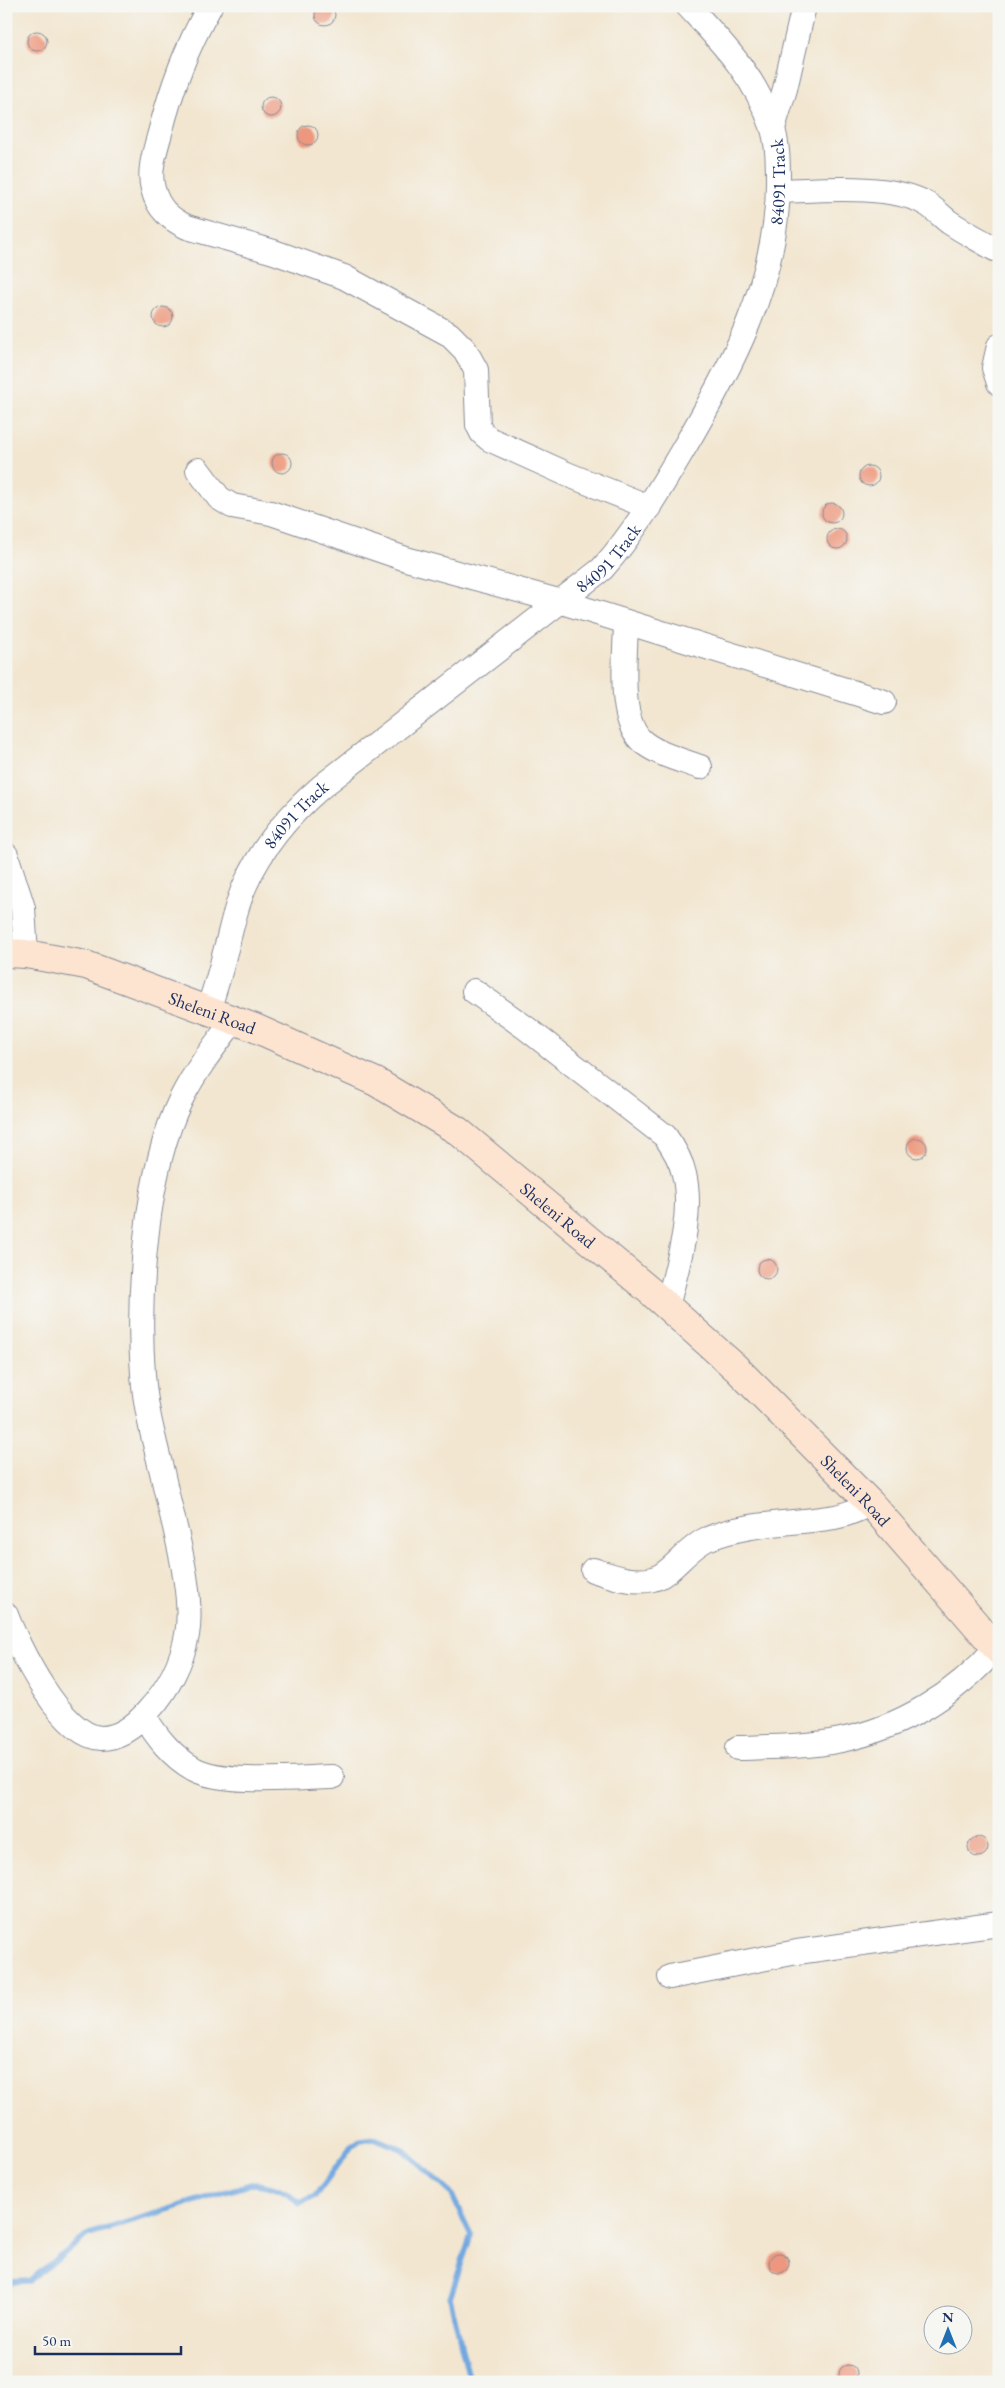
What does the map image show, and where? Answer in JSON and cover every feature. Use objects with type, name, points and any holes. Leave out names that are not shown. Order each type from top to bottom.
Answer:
[{"type":"street","points":[[210,6],[193,37],[172,86],[152,166],[153,189],[159,205],[171,220],[187,227],[311,264],[344,277],[449,334],[465,350],[476,370],[476,416],[482,433],[489,439],[569,475],[649,507]]},
{"type":"street","name":"84091 Track","points":[[208,1012],[234,915],[245,884],[275,834],[302,803],[321,787],[562,602],[602,569],[624,545],[649,507],[697,425],[744,337],[764,280],[773,233],[778,191],[778,165],[773,128],[749,76],[688,6]]},
{"type":"street","points":[[773,128],[785,89],[804,6]]},
{"type":"street","points":[[778,191],[835,189],[885,192],[907,196],[925,203],[951,223],[998,252]]},
{"type":"street","points":[[999,346],[994,368],[999,383]]},
{"type":"street","points":[[198,470],[219,498],[232,506],[271,513],[406,559],[562,602],[884,702]]},
{"type":"street","points":[[626,622],[626,703],[630,725],[644,743],[662,753],[700,767]]},
{"type":"street","points":[[6,855],[23,908],[16,953]]},
{"type":"street","name":"Sheleni Road","points":[[16,953],[86,965],[288,1041],[368,1078],[458,1131],[667,1307],[792,1423],[871,1504],[997,1650]]},
{"type":"street","points":[[474,991],[526,1028],[665,1136],[675,1152],[684,1173],[685,1218],[678,1265],[667,1307]]},
{"type":"street","points":[[6,1614],[36,1679],[59,1709],[79,1728],[90,1735],[102,1738],[119,1734],[136,1725],[172,1677],[183,1655],[188,1632],[189,1611],[186,1584],[149,1415],[143,1376],[141,1325],[152,1195],[164,1141],[181,1099],[214,1046],[234,1020]]},
{"type":"street","points":[[593,1570],[633,1580],[652,1580],[659,1578],[689,1550],[710,1538],[755,1526],[837,1516],[871,1504]]},
{"type":"street","points":[[738,1748],[775,1747],[841,1741],[872,1732],[930,1705],[957,1687],[997,1650]]},
{"type":"street","points":[[144,1716],[160,1741],[176,1757],[194,1769],[209,1775],[262,1778],[332,1777]]},
{"type":"street","points":[[670,1977],[797,1952],[999,1924]]},
{"type":"building","points":[[325,5],[332,8],[335,15],[332,22],[325,25],[318,22],[315,15],[318,8]]},
{"type":"building","points":[[37,31],[44,34],[47,41],[44,48],[37,51],[30,48],[27,41],[30,34]]},
{"type":"building","points":[[271,97],[278,100],[281,107],[278,114],[271,117],[264,114],[261,107],[264,100]]},
{"type":"building","points":[[308,125],[315,128],[318,135],[315,142],[308,145],[301,142],[298,135],[301,128]]},
{"type":"building","points":[[163,307],[170,310],[173,317],[170,324],[163,327],[156,324],[153,317],[156,310]]},
{"type":"building","points":[[282,453],[289,456],[292,463],[289,470],[282,473],[275,470],[272,463],[275,456]]},
{"type":"building","points":[[869,466],[876,469],[879,476],[876,483],[869,486],[862,483],[859,476],[862,469]]},
{"type":"building","points":[[832,503],[839,506],[842,513],[839,520],[832,523],[825,520],[822,513],[825,506]]},
{"type":"building","points":[[837,529],[844,532],[847,539],[844,546],[837,549],[830,546],[827,539],[830,532]]},
{"type":"building","points":[[917,1138],[924,1141],[927,1148],[924,1155],[917,1158],[910,1155],[907,1148],[910,1141]]},
{"type":"building","points":[[767,1259],[774,1262],[777,1269],[774,1276],[767,1279],[760,1276],[757,1269],[760,1262]]},
{"type":"building","points":[[978,1837],[985,1840],[988,1847],[985,1854],[978,1857],[971,1854],[968,1847],[971,1840]]},
{"type":"building","points":[[779,2253],[786,2256],[789,2263],[786,2270],[779,2273],[772,2270],[769,2263],[772,2256]]},
{"type":"building","points":[[844,2365],[852,2365],[857,2370],[855,2381],[844,2383],[839,2378],[839,2370]]},
{"type":"waterway","points":[[6,2282],[29,2281],[89,2234],[251,2184],[265,2185],[277,2189],[300,2203],[315,2196],[352,2146],[360,2140],[374,2138],[404,2150],[451,2193],[471,2235],[450,2298],[470,2382]]}]
